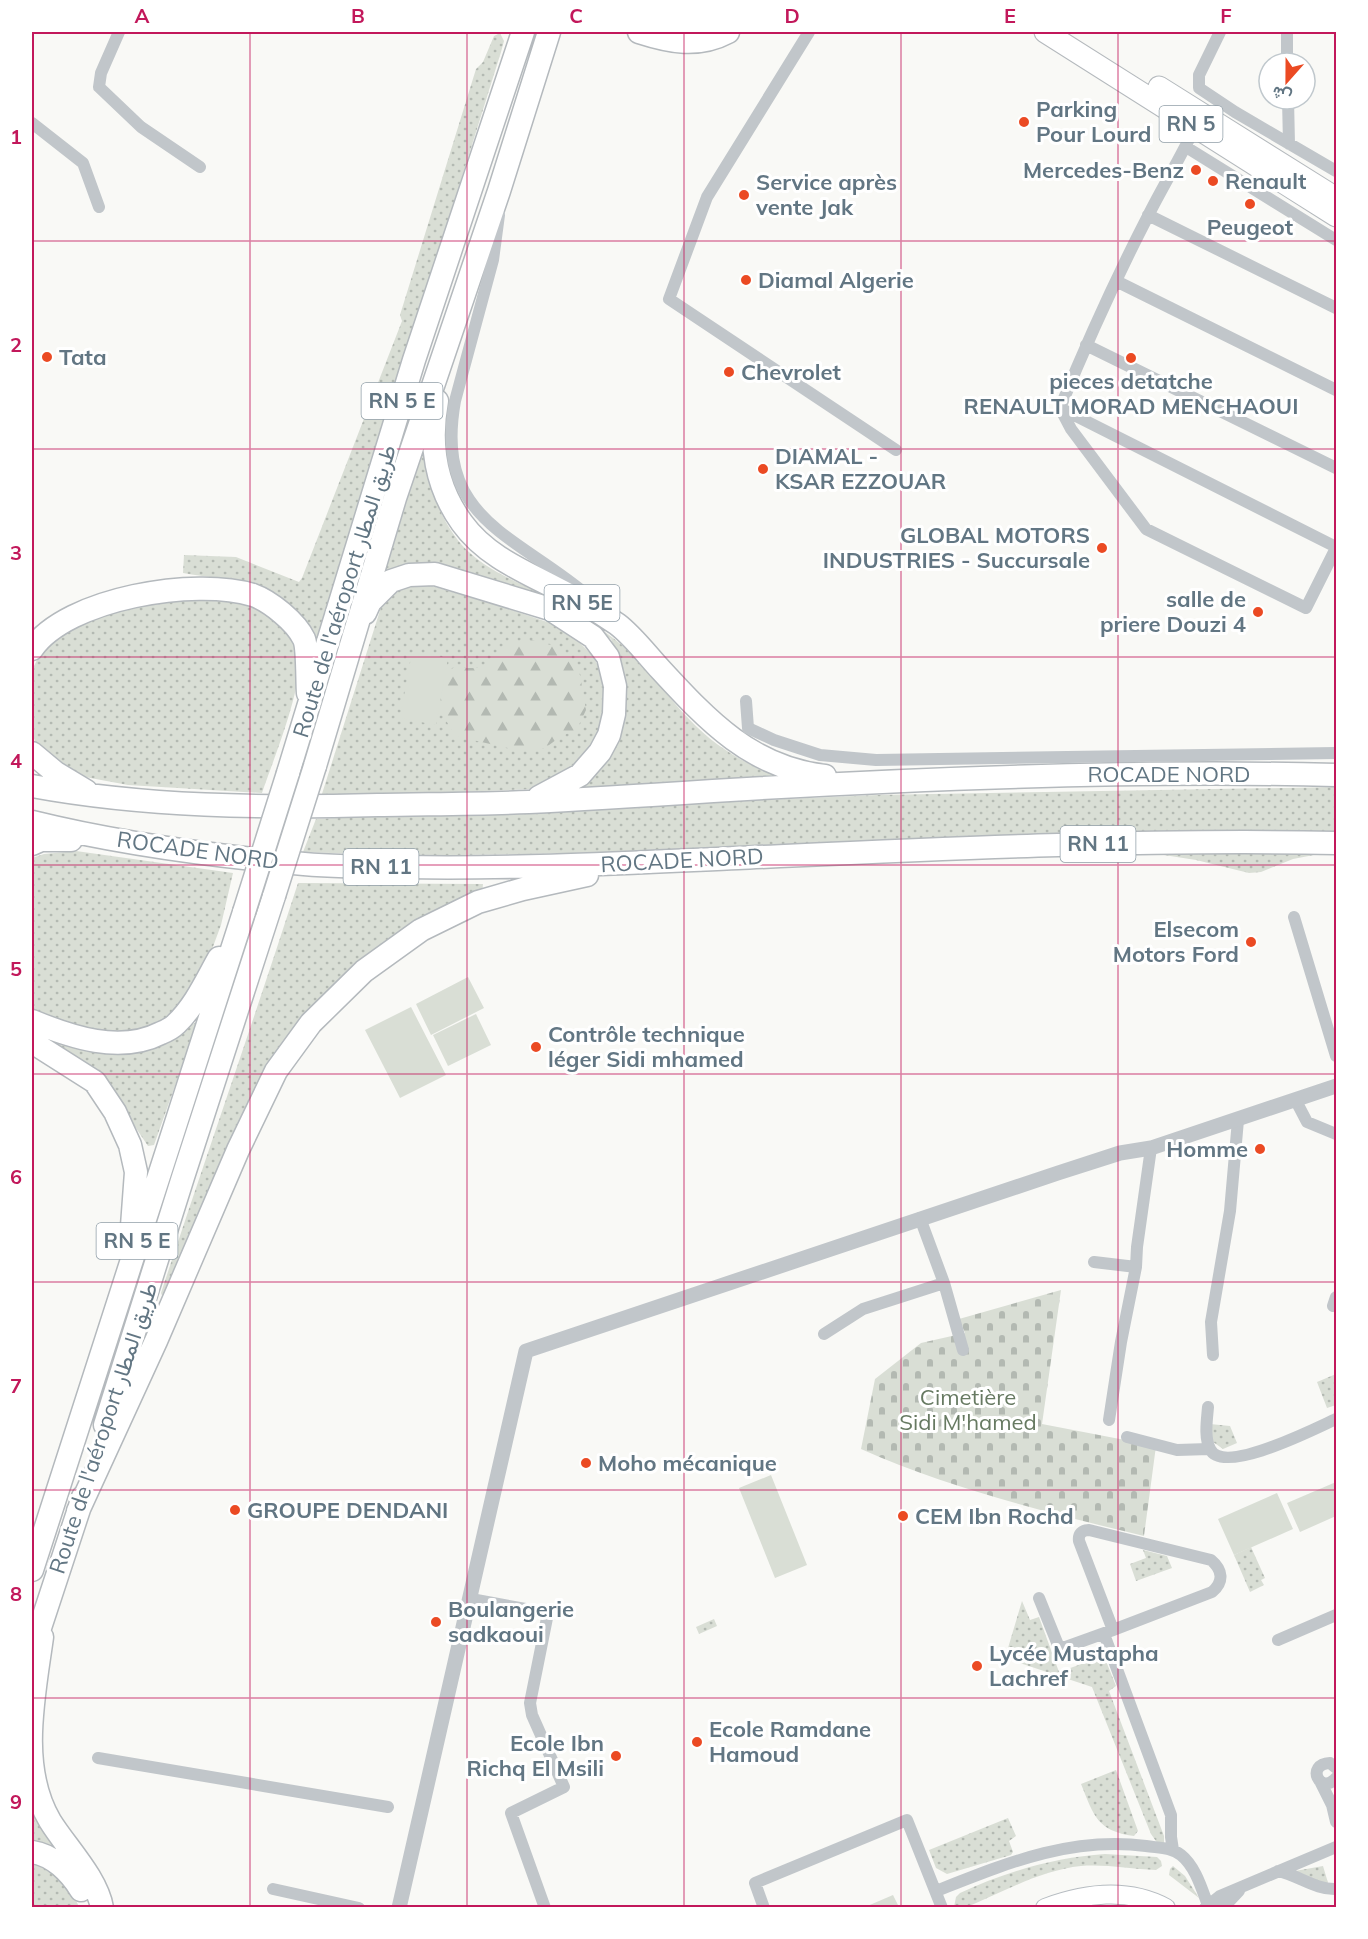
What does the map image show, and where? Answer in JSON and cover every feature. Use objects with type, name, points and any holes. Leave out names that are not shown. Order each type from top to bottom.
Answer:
[{"type":"highway","name":"Route de l'aéroport طريق المطار","points":[[32,1570],[309,708],[414,360],[523,32]]},
{"type":"highway","name":"Route de l'aéroport طريق المطار","points":[[32,1652],[315,766],[394,498],[453,329],[549,32]]},
{"type":"highway","points":[[639,32],[666,41],[691,43],[728,32]]},
{"type":"highway","name":"RN 5","points":[[1046,32],[1336,216]]},
{"type":"highway","name":"RN 5","points":[[1068,32],[1229,119],[1336,198]]},
{"type":"highway","name":"RN 5E","points":[[453,329],[435,420],[437,469],[447,499],[463,524],[488,550],[511,566],[618,625],[716,728],[748,750],[783,766],[816,775],[868,781]]},
{"type":"highway","points":[[355,630],[370,602],[391,581],[409,575],[435,574],[550,609],[593,637],[608,657],[615,686],[614,714],[609,735],[600,752],[580,775],[529,802]]},
{"type":"highway","points":[[32,649],[37,642],[64,620],[98,607],[162,590],[227,590],[254,595],[286,615],[304,640],[309,708]]},
{"type":"highway","points":[[32,753],[56,773],[95,796]]},
{"type":"highway","name":"ROCADE NORD","points":[[32,786],[95,796],[220,806],[336,806],[529,802],[868,781],[1043,775],[1336,775]]},
{"type":"highway","name":"ROCADE NORD","points":[[32,822],[115,839],[204,853],[317,865],[459,868],[548,867],[1005,846],[1241,841],[1336,843]]},
{"type":"highway","points":[[32,844],[41,840],[115,839]]},
{"type":"highway","points":[[78,1511],[156,1341],[238,1150],[276,1071],[311,1023],[374,964],[421,930],[478,902],[523,889],[650,862]]},
{"type":"highway","points":[[32,1021],[59,1032],[98,1041],[129,1044],[160,1034],[175,1026],[194,1004],[244,912]]},
{"type":"highway","points":[[32,1042],[95,1083],[115,1112],[130,1145],[136,1172],[127,1270]]},
{"type":"highway","points":[[46,1609],[32,1723],[34,1772],[49,1819],[92,1883],[102,1908]]},
{"type":"highway","points":[[32,1852],[58,1863],[75,1880],[87,1901],[88,1908]]},
{"type":"main road","points":[[1044,1908],[1065,1900],[1106,1901],[1122,1894],[1135,1896],[1166,1908]]},
{"type":"street","points":[[119,32],[101,73],[99,87],[141,127],[200,167]]},
{"type":"street","points":[[809,32],[707,197],[669,299],[896,450]]},
{"type":"street","points":[[1220,32],[1199,75],[1199,88],[1229,119],[1288,144],[1336,171]]},
{"type":"street","points":[[1287,32],[1287,51]]},
{"type":"street","points":[[1288,111],[1288,144]]},
{"type":"street","points":[[32,123],[83,163],[99,207]]},
{"type":"street","points":[[1060,408],[1116,281],[1195,127]]},
{"type":"street","points":[[1186,147],[1336,240]]},
{"type":"street","points":[[499,190],[494,260],[451,420],[451,455],[455,472],[462,490],[488,522],[576,586],[618,625]]},
{"type":"street","points":[[1148,215],[1336,308]]},
{"type":"street","points":[[1116,281],[1336,390]]},
{"type":"street","points":[[1086,345],[1336,468]]},
{"type":"street","points":[[1060,408],[1336,548],[1332,566],[1306,608],[1146,529],[1071,429],[1060,408]]},
{"type":"street","points":[[746,701],[748,728],[820,755],[876,760],[1336,753]]},
{"type":"street","points":[[1293,917],[1336,1056]]},
{"type":"street","points":[[399,1908],[526,1351],[920,1218],[1120,1153],[1151,1148],[1336,1086]]},
{"type":"street","points":[[1295,1099],[1307,1122],[1336,1134]]},
{"type":"street","points":[[1213,1355],[1211,1322],[1230,1211],[1238,1120]]},
{"type":"street","points":[[1109,1420],[1136,1267],[1151,1148]]},
{"type":"street","points":[[920,1218],[944,1283],[963,1350]]},
{"type":"street","points":[[1094,1262],[1136,1267]]},
{"type":"street","points":[[824,1334],[863,1309],[944,1283]]},
{"type":"street","points":[[1208,1407],[1209,1449],[1222,1457],[1250,1455],[1336,1419]]},
{"type":"street","points":[[1127,1437],[1177,1450],[1209,1449]]},
{"type":"street","points":[[1039,1598],[1058,1645],[1061,1647],[1109,1632],[1212,1592],[1218,1587],[1221,1572],[1211,1560],[1200,1557],[1089,1530],[1079,1535],[1079,1541],[1109,1632],[1171,1815],[1173,1850]]},
{"type":"street","points":[[471,1599],[548,1613],[530,1703],[532,1715],[564,1787],[511,1813],[545,1908]]},
{"type":"street","points":[[1278,1640],[1336,1615]]},
{"type":"street","points":[[98,1758],[388,1807]]},
{"type":"street","points":[[1334,1764],[1323,1763],[1318,1776],[1332,1805],[1336,1822]]},
{"type":"street","points":[[1318,1776],[1329,1784],[1336,1779]]},
{"type":"street","points":[[1332,1805],[1336,1779]]},
{"type":"street","points":[[764,1908],[755,1883],[907,1820],[942,1908]]},
{"type":"street","points":[[936,1891],[1014,1862],[1079,1846],[1100,1843],[1130,1844],[1173,1850],[1188,1863],[1211,1903],[1277,1870],[1316,1857],[1336,1847]]},
{"type":"street","points":[[1277,1870],[1295,1875],[1323,1888],[1336,1889]]},
{"type":"street","points":[[273,1889],[359,1908]]},
{"type":"green space","points":[[500,33],[504,41],[501,52],[316,644],[306,622],[282,599],[267,591],[234,581],[183,573],[184,555],[236,557],[299,582],[302,578],[402,321],[400,315],[476,69],[483,62],[494,36]]},
{"type":"green space","points":[[425,443],[431,484],[439,508],[461,544],[500,574],[560,603],[606,632],[642,664],[699,729],[721,747],[745,762],[784,779],[567,792],[590,779],[617,654],[611,639],[585,621],[473,577],[378,586]]},
{"type":"green space","points":[[408,586],[432,586],[556,625],[575,638],[593,656],[606,691],[598,745],[582,764],[538,789],[321,797],[383,601],[394,592]]},
{"type":"green space","points":[[178,600],[230,601],[260,608],[283,623],[296,640],[300,660],[294,697],[262,793],[128,785],[85,777],[39,750],[32,734],[32,670],[38,658],[53,642],[75,628],[104,615],[137,604]]},
{"type":"green space","points":[[531,640],[551,645],[568,656],[580,675],[586,710],[577,729],[560,737],[545,748],[516,750],[455,736],[432,696],[436,680],[453,668],[479,668],[495,660],[512,643]]},
{"type":"green space","points":[[412,652],[448,658],[436,725],[400,718]]},
{"type":"green space","points":[[1336,787],[1336,832],[1007,837],[501,855],[303,852],[316,819],[877,795]]},
{"type":"green space","points":[[76,851],[233,873],[221,925],[204,971],[166,1021],[132,1033],[90,1031],[32,1009],[32,858],[44,854]]},
{"type":"green space","points":[[1151,853],[1319,854],[1293,859],[1261,872],[1249,873],[1196,860]]},
{"type":"green space","points":[[298,883],[483,884],[482,894],[332,990],[163,1298],[161,1293]]},
{"type":"green space","points":[[468,977],[484,1008],[431,1035],[416,1004]]},
{"type":"green space","points":[[411,1007],[446,1075],[400,1098],[365,1030]]},
{"type":"green space","points":[[476,1014],[491,1045],[448,1066],[433,1035]]},
{"type":"green space","points":[[198,1021],[154,1145],[148,1146],[117,1100],[32,1029],[128,1052],[160,1046]]},
{"type":"green space","name":"Cimetière Sidi M'hamed","points":[[1061,1290],[1042,1424],[1156,1446],[1144,1536],[1036,1509],[965,1488],[861,1449],[875,1379],[921,1343],[965,1333],[959,1319]]},
{"type":"green space","points":[[1336,1374],[1336,1405],[1327,1408],[1317,1382]]},
{"type":"green space","points":[[1210,1424],[1230,1426],[1237,1443],[1223,1449],[1209,1439]]},
{"type":"green space","points":[[771,1475],[807,1565],[775,1578],[739,1488]]},
{"type":"green space","points":[[1336,1482],[1336,1516],[1300,1532],[1287,1503]]},
{"type":"green space","points":[[1277,1493],[1293,1529],[1234,1555],[1218,1519]]},
{"type":"green space","points":[[1251,1547],[1265,1578],[1261,1580],[1264,1585],[1250,1592],[1234,1555]]},
{"type":"green space","points":[[1143,1550],[1167,1556],[1172,1568],[1136,1581],[1130,1564],[1146,1558]]},
{"type":"green space","points":[[1022,1601],[1030,1620],[1039,1617],[1059,1672],[1104,1656],[1116,1686],[1109,1691],[1164,1836],[1164,1845],[1158,1844],[1151,1834],[1092,1687],[1005,1658]]},
{"type":"green space","points":[[714,1619],[717,1626],[699,1634],[696,1627]]},
{"type":"green space","points":[[1116,1770],[1138,1831],[1134,1836],[1122,1834],[1104,1826],[1094,1813],[1081,1784]]},
{"type":"green space","points":[[32,1787],[89,1893],[32,1845]]},
{"type":"green space","points":[[1008,1818],[1016,1836],[1009,1841],[1013,1852],[1011,1855],[947,1874],[936,1868],[929,1850]]},
{"type":"green space","points":[[1105,1854],[1157,1857],[1162,1866],[1156,1870],[1099,1866],[1066,1868],[1022,1882],[967,1907],[954,1907],[956,1897],[960,1893],[995,1878],[1049,1862]]},
{"type":"green space","points":[[32,1860],[38,1861],[70,1887],[79,1907],[32,1908]]},
{"type":"green space","points":[[1173,1866],[1185,1876],[1199,1898],[1169,1875]]},
{"type":"green space","points":[[1323,1866],[1329,1886],[1295,1871]]},
{"type":"green space","points":[[893,1895],[899,1907],[865,1907]]},
{"type":"place","name":"Parking Pour Lourd","points":[[1024,122]]},
{"type":"place","name":"Mercedes-Benz","points":[[1196,170]]},
{"type":"place","name":"Renault","points":[[1213,181]]},
{"type":"place","name":"Service après vente Jak","points":[[744,195]]},
{"type":"place","name":"Peugeot","points":[[1250,204]]},
{"type":"place","name":"Diamal Algerie","points":[[746,280]]},
{"type":"place","name":"Tata","points":[[47,357]]},
{"type":"place","name":"pieces detatche RENAULT MORAD MENCHAOUI","points":[[1131,358]]},
{"type":"place","name":"Chevrolet","points":[[729,372]]},
{"type":"place","name":"DIAMAL - KSAR EZZOUAR","points":[[763,469]]},
{"type":"place","name":"GLOBAL MOTORS INDUSTRIES - Succursale","points":[[1102,548]]},
{"type":"place","name":"salle de priere Douzi 4","points":[[1258,612]]},
{"type":"place","name":"Elsecom Motors Ford","points":[[1251,942]]},
{"type":"place","name":"Contrôle technique léger Sidi mhamed","points":[[536,1047]]},
{"type":"place","name":"Homme","points":[[1260,1149]]},
{"type":"place","name":"Moho mécanique","points":[[586,1463]]},
{"type":"place","name":"GROUPE DENDANI","points":[[235,1510]]},
{"type":"place","name":"CEM Ibn Rochd","points":[[903,1516]]},
{"type":"place","name":"Boulangerie sadkaoui","points":[[436,1622]]},
{"type":"place","name":"Lycée Mustapha Lachref","points":[[977,1666]]},
{"type":"place","name":"Ecole Ramdane Hamoud","points":[[697,1742]]},
{"type":"place","name":"Ecole Ibn Richq El Msili","points":[[616,1756]]}]
